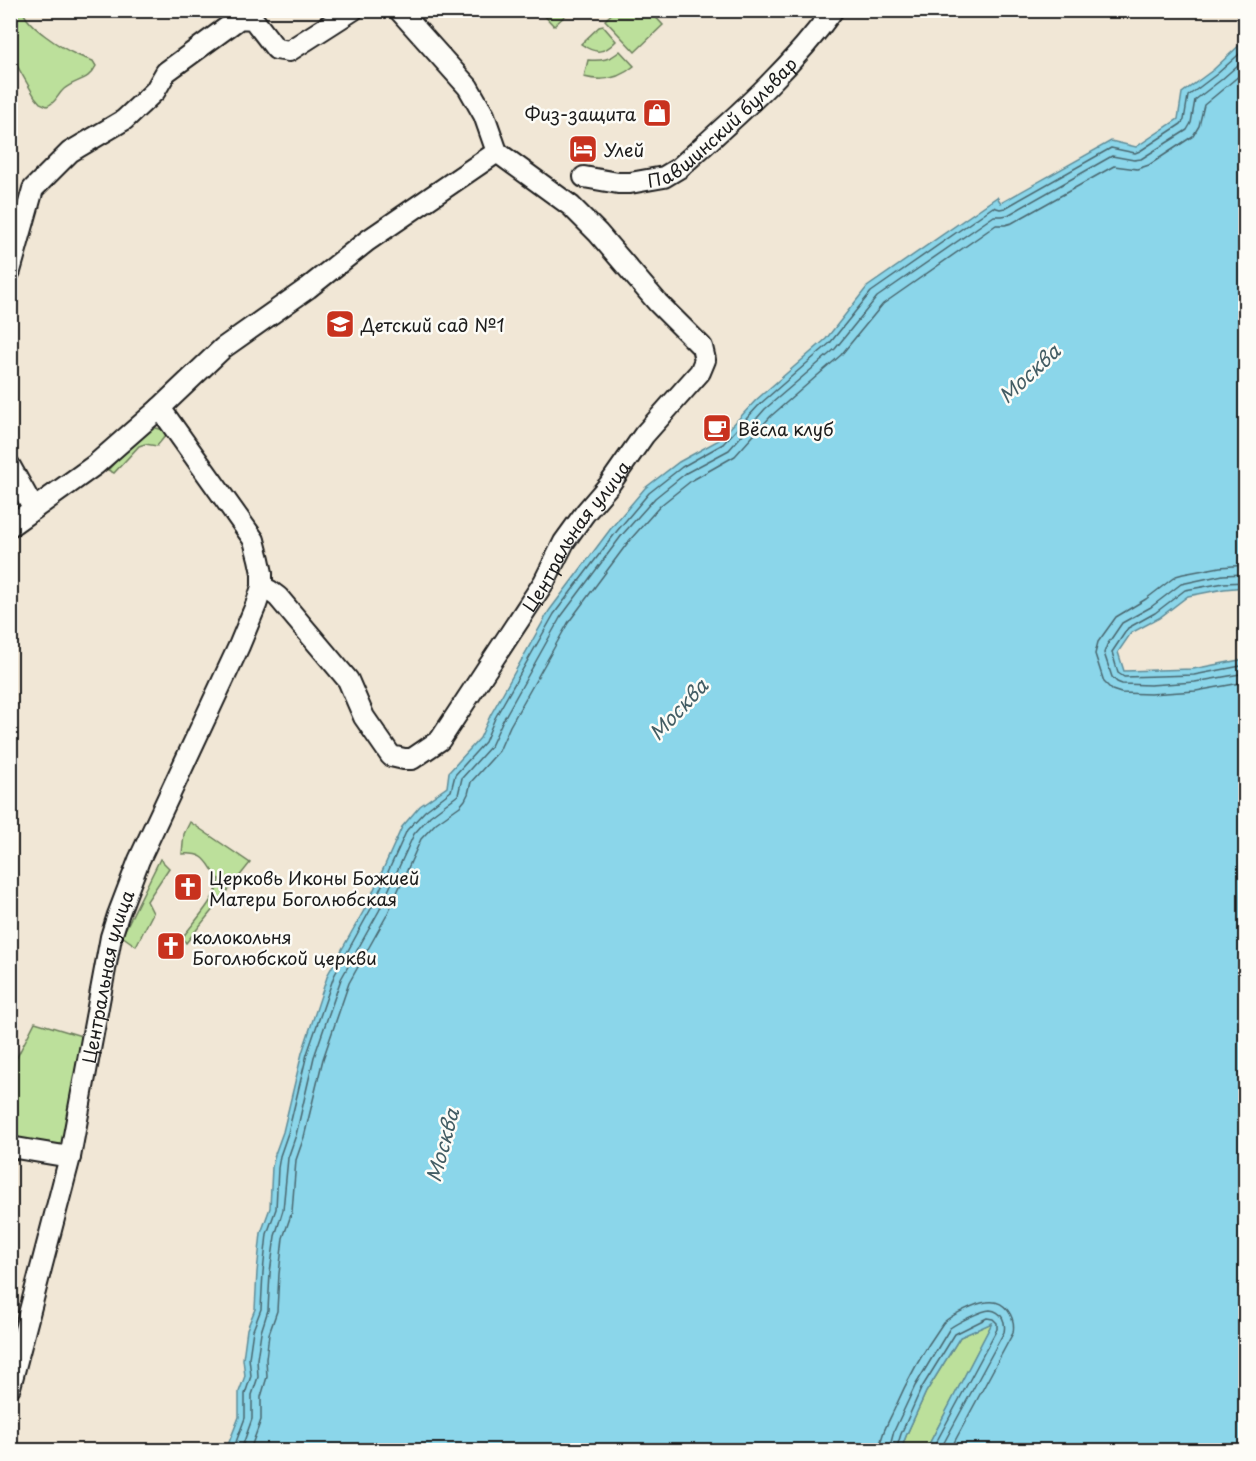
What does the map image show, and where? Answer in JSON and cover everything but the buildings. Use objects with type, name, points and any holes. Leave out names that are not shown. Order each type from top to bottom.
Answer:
[{"type":"street","points":[[10,272],[33,189],[70,152],[124,120],[155,91],[166,72],[240,18],[253,19],[276,49],[290,51],[354,10]]},
{"type":"street","points":[[10,526],[96,465],[223,348],[308,288],[367,241],[497,152],[484,116],[468,87],[399,10]]},
{"type":"street","name":"Павшинский бульвар","points":[[584,177],[630,183],[664,177],[679,168],[793,60],[833,10]]},
{"type":"street","name":"Центральная улица","points":[[262,587],[278,597],[348,680],[364,717],[391,756],[412,759],[440,740],[544,582],[564,542],[609,485],[644,435],[700,372],[705,360],[702,347],[658,303],[598,233],[571,206],[497,152]]},
{"type":"street","name":"Центральная улица","points":[[10,1387],[70,1158],[111,938],[118,915],[140,860],[239,646],[262,587],[260,559],[254,540],[160,408]]},
{"type":"street","points":[[10,466],[34,509]]},
{"type":"street","points":[[10,1147],[70,1158]]},
{"type":"green space","points":[[11,10],[23,11],[31,23],[45,36],[69,51],[93,61],[96,66],[90,75],[64,89],[47,106],[35,97],[11,55]]},
{"type":"green space","points":[[616,10],[650,11],[663,25],[635,52],[605,20]]},
{"type":"green space","points":[[540,11],[570,11],[554,26]]},
{"type":"green space","points":[[603,26],[616,41],[612,45],[595,51],[581,44],[599,27]]},
{"type":"green space","points":[[620,51],[634,66],[629,70],[604,79],[584,77],[588,60],[605,59]]},
{"type":"green space","points":[[152,427],[164,430],[166,435],[157,446],[145,444],[139,446],[114,473],[108,470],[137,438]]},
{"type":"green space","points":[[190,822],[250,863],[186,943],[182,938],[209,903],[220,880],[202,857],[182,854],[184,834]]},
{"type":"green space","points":[[160,859],[169,868],[147,901],[153,913],[136,946],[122,936]]},
{"type":"green space","points":[[35,1022],[88,1038],[66,1144],[61,1147],[11,1142],[10,1074]]},
{"type":"green space","points":[[993,1322],[926,1450],[901,1450],[926,1392],[960,1337]]},
{"type":"water","name":"Москва","points":[[1245,40],[1245,587],[1188,596],[1159,618],[1131,633],[1118,652],[1124,671],[1193,669],[1245,659],[1245,1450],[926,1450],[992,1323],[960,1337],[926,1392],[901,1450],[226,1450],[239,1417],[239,1392],[245,1376],[243,1359],[247,1329],[255,1309],[261,1233],[270,1208],[272,1167],[302,1053],[328,974],[367,905],[402,827],[420,806],[447,787],[449,772],[480,738],[549,611],[612,527],[645,488],[679,462],[719,440],[756,400],[826,339],[867,287],[997,197],[1001,203],[1111,141],[1136,147],[1178,119],[1182,93],[1213,70]]},
{"type":"place","name":"Физ-защита","points":[[657,113]]},
{"type":"place","name":"Улей","points":[[583,149]]},
{"type":"place","name":"Детский сад №1","points":[[340,324]]},
{"type":"place","name":"Вёсла клуб","points":[[717,428]]},
{"type":"place","name":"Церковь Иконы Божией Матери Боголюбская","points":[[188,887]]},
{"type":"place","name":"колокольня Боголюбской церкви","points":[[171,946]]}]
